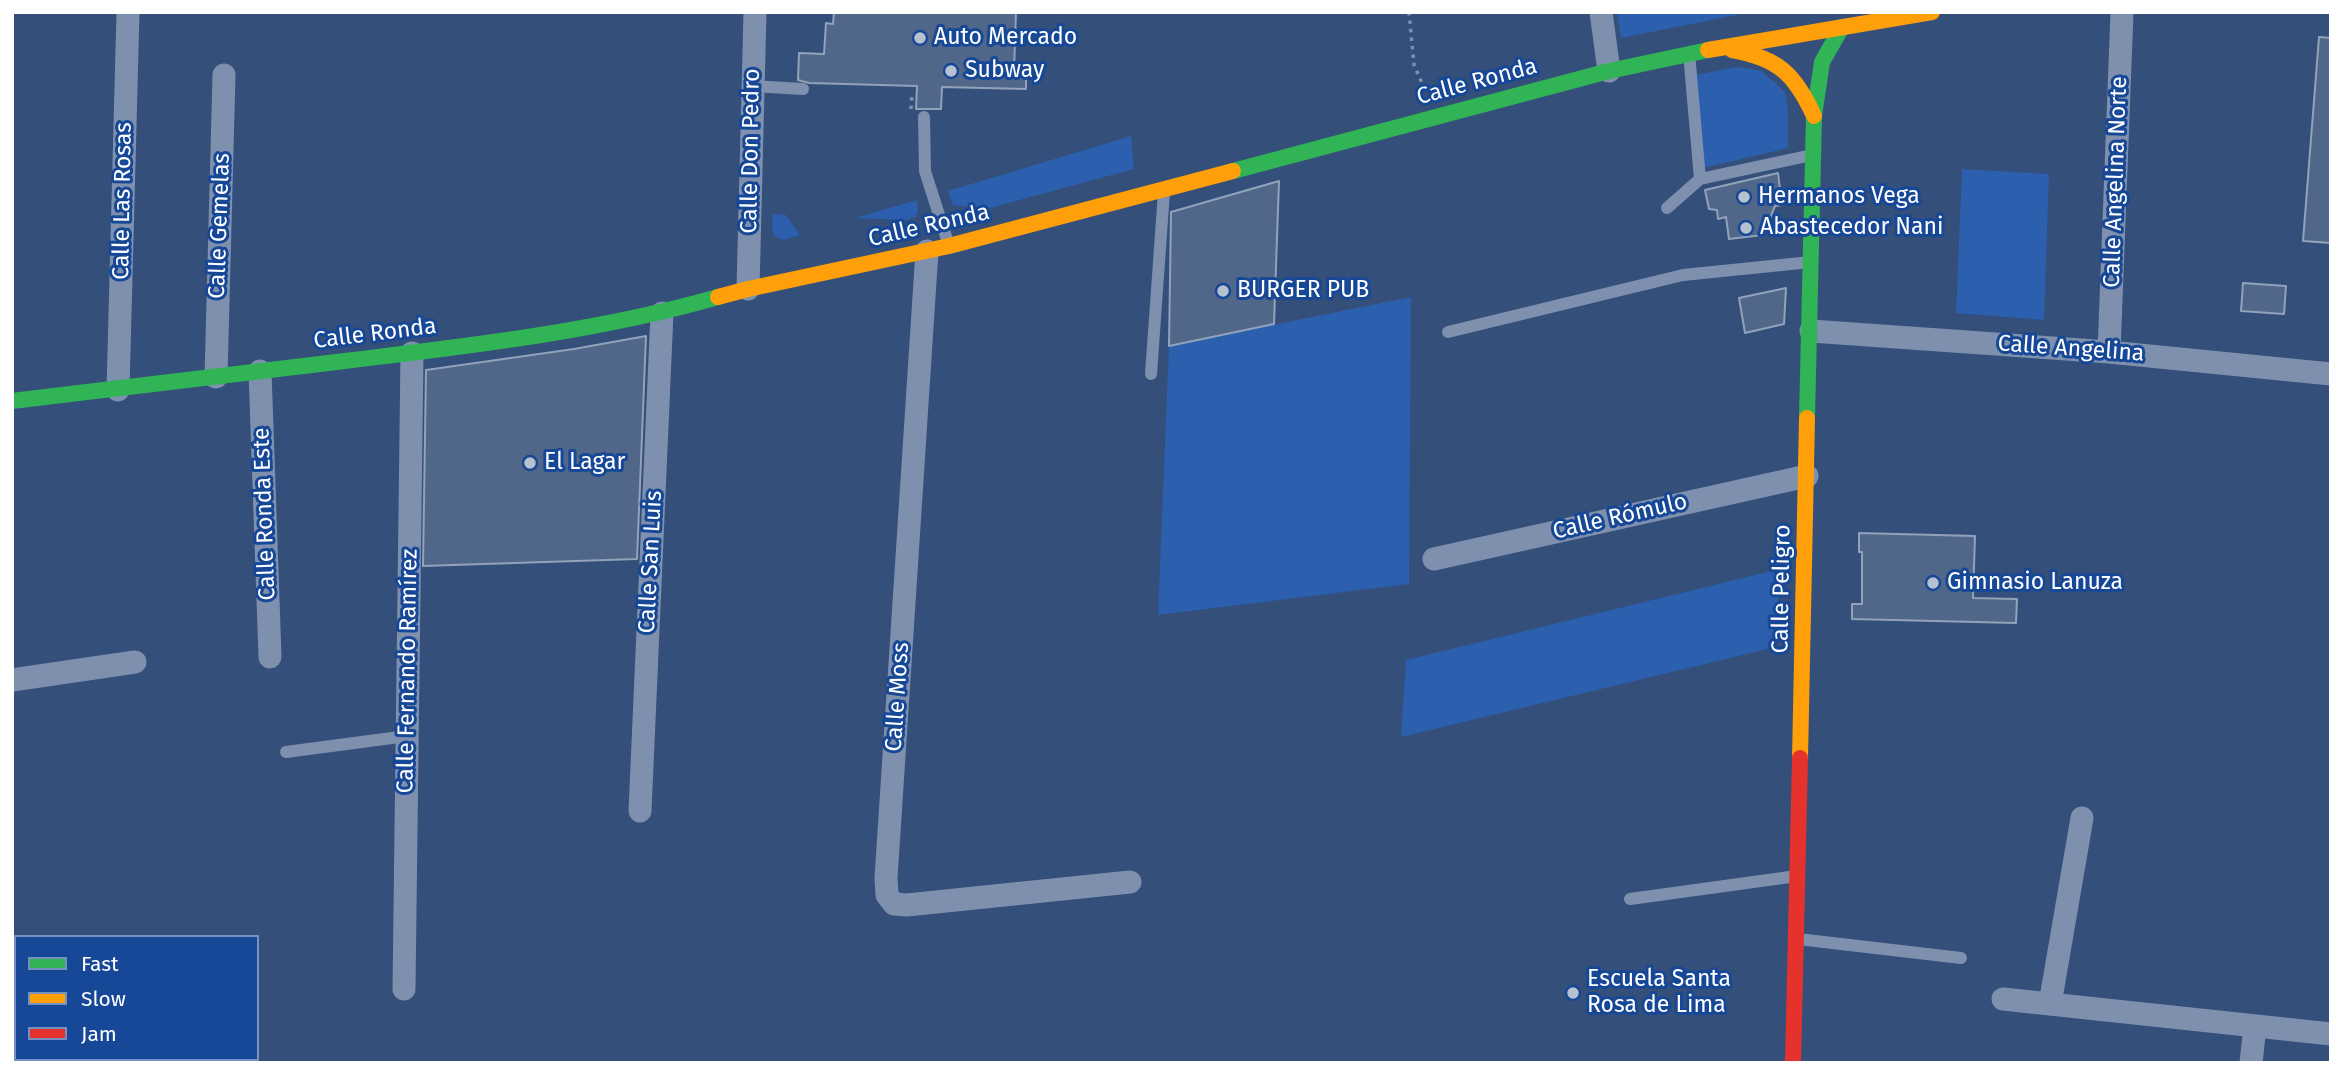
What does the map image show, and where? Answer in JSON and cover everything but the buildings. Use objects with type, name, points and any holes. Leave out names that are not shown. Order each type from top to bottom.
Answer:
[{"type":"street","name":"Calle Las Rosas","points":[[118,390],[128,12]]},
{"type":"street","name":"Calle Don Pedro","points":[[748,289],[755,12]]},
{"type":"street","points":[[1601,12],[1609,71]]},
{"type":"street","points":[[1842,27],[1930,12]]},
{"type":"street","name":"Calle Angelina Norte","points":[[2109,352],[2122,12]]},
{"type":"street","name":"Calle Ronda","points":[[12,401],[412,353],[570,330],[662,313],[748,289],[938,248],[1609,71],[1715,48],[1842,27]]},
{"type":"street","name":"Calle Peligro","points":[[1793,1063],[1814,116],[1822,62],[1842,27]]},
{"type":"street","name":"Calle Peligro","points":[[1715,48],[1755,53],[1785,70],[1805,95],[1814,116]]},
{"type":"street","name":"Calle Gemelas","points":[[216,377],[224,75]]},
{"type":"street","name":"Calle Moss","points":[[938,248],[886,878],[887,895],[894,904],[907,905],[1130,882]]},
{"type":"street","name":"Calle San Luis","points":[[640,811],[662,313]]},
{"type":"street","name":"Calle Angelina","points":[[1811,331],[2109,352],[2331,374]]},
{"type":"street","name":"Calle Fernando Ramírez","points":[[404,989],[412,353]]},
{"type":"street","name":"Calle Ronda Este","points":[[260,371],[270,657]]},
{"type":"street","name":"Calle Rómulo","points":[[1434,559],[1807,475]]},
{"type":"street","points":[[12,680],[135,662]]},
{"type":"street","points":[[2050,1004],[2082,818]]},
{"type":"street","points":[[2003,999],[2331,1034]]},
{"type":"street","points":[[2251,1063],[2255,1026]]},
{"type":"lane","points":[[1689,53],[1700,179]]},
{"type":"lane","points":[[752,86],[803,89]]},
{"type":"lane","points":[[924,117],[925,171],[938,248]]},
{"type":"lane","points":[[1667,208],[1700,179],[1814,154]]},
{"type":"lane","points":[[1151,374],[1165,188]]},
{"type":"lane","points":[[1448,332],[1683,275],[1811,262]]},
{"type":"lane","points":[[286,752],[407,736]]},
{"type":"lane","points":[[1630,900],[1797,876]]},
{"type":"lane","points":[[1796,939],[1961,958]]},
{"type":"path","points":[[1409,12],[1414,65],[1436,116]]},
{"type":"shaded area","points":[[1617,12],[1752,12],[1621,38]]},
{"type":"shaded area","points":[[1738,67],[1762,71],[1785,92],[1788,148],[1703,168],[1694,75]]},
{"type":"shaded area","points":[[1131,136],[1134,169],[986,209],[953,205],[948,191]]},
{"type":"shaded area","points":[[1962,169],[2049,174],[2044,320],[1956,313]]},
{"type":"shaded area","points":[[917,200],[918,212],[915,217],[906,220],[855,218]]},
{"type":"shaded area","points":[[773,214],[786,215],[800,235],[784,240],[775,237],[772,228]]},
{"type":"shaded area","points":[[1411,297],[1409,584],[1158,615],[1169,346]]},
{"type":"shaded area","points":[[1780,569],[1776,647],[1401,737],[1406,660]]},
{"type":"traffic: fast","points":[[1807,418],[1814,116],[1822,62],[1842,27]]},
{"type":"traffic: fast","points":[[1233,171],[1609,71],[1708,50]]},
{"type":"traffic: fast","points":[[12,401],[491,342],[583,328],[718,297]]},
{"type":"traffic: slow","points":[[1708,50],[1932,12]]},
{"type":"traffic: slow","points":[[1732,50],[1762,58],[1783,70],[1800,89],[1814,116]]},
{"type":"traffic: slow","points":[[718,297],[949,246],[1233,171]]},
{"type":"traffic: slow","points":[[1800,758],[1807,418]]},
{"type":"traffic: jam","points":[[1793,1063],[1800,758]]},
{"type":"place","name":"Auto Mercado","points":[[920,38]]},
{"type":"place","name":"Subway","points":[[951,71]]},
{"type":"place","name":"Hermanos Vega","points":[[1744,197]]},
{"type":"place","name":"Abastecedor Nani","points":[[1746,228]]},
{"type":"place","name":"BURGER PUB","points":[[1223,291]]},
{"type":"place","name":"El Lagar","points":[[530,463]]},
{"type":"place","name":"Gimnasio Lanuza","points":[[1933,583]]},
{"type":"place","name":"Escuela Santa Rosa de Lima","points":[[1573,993]]}]
